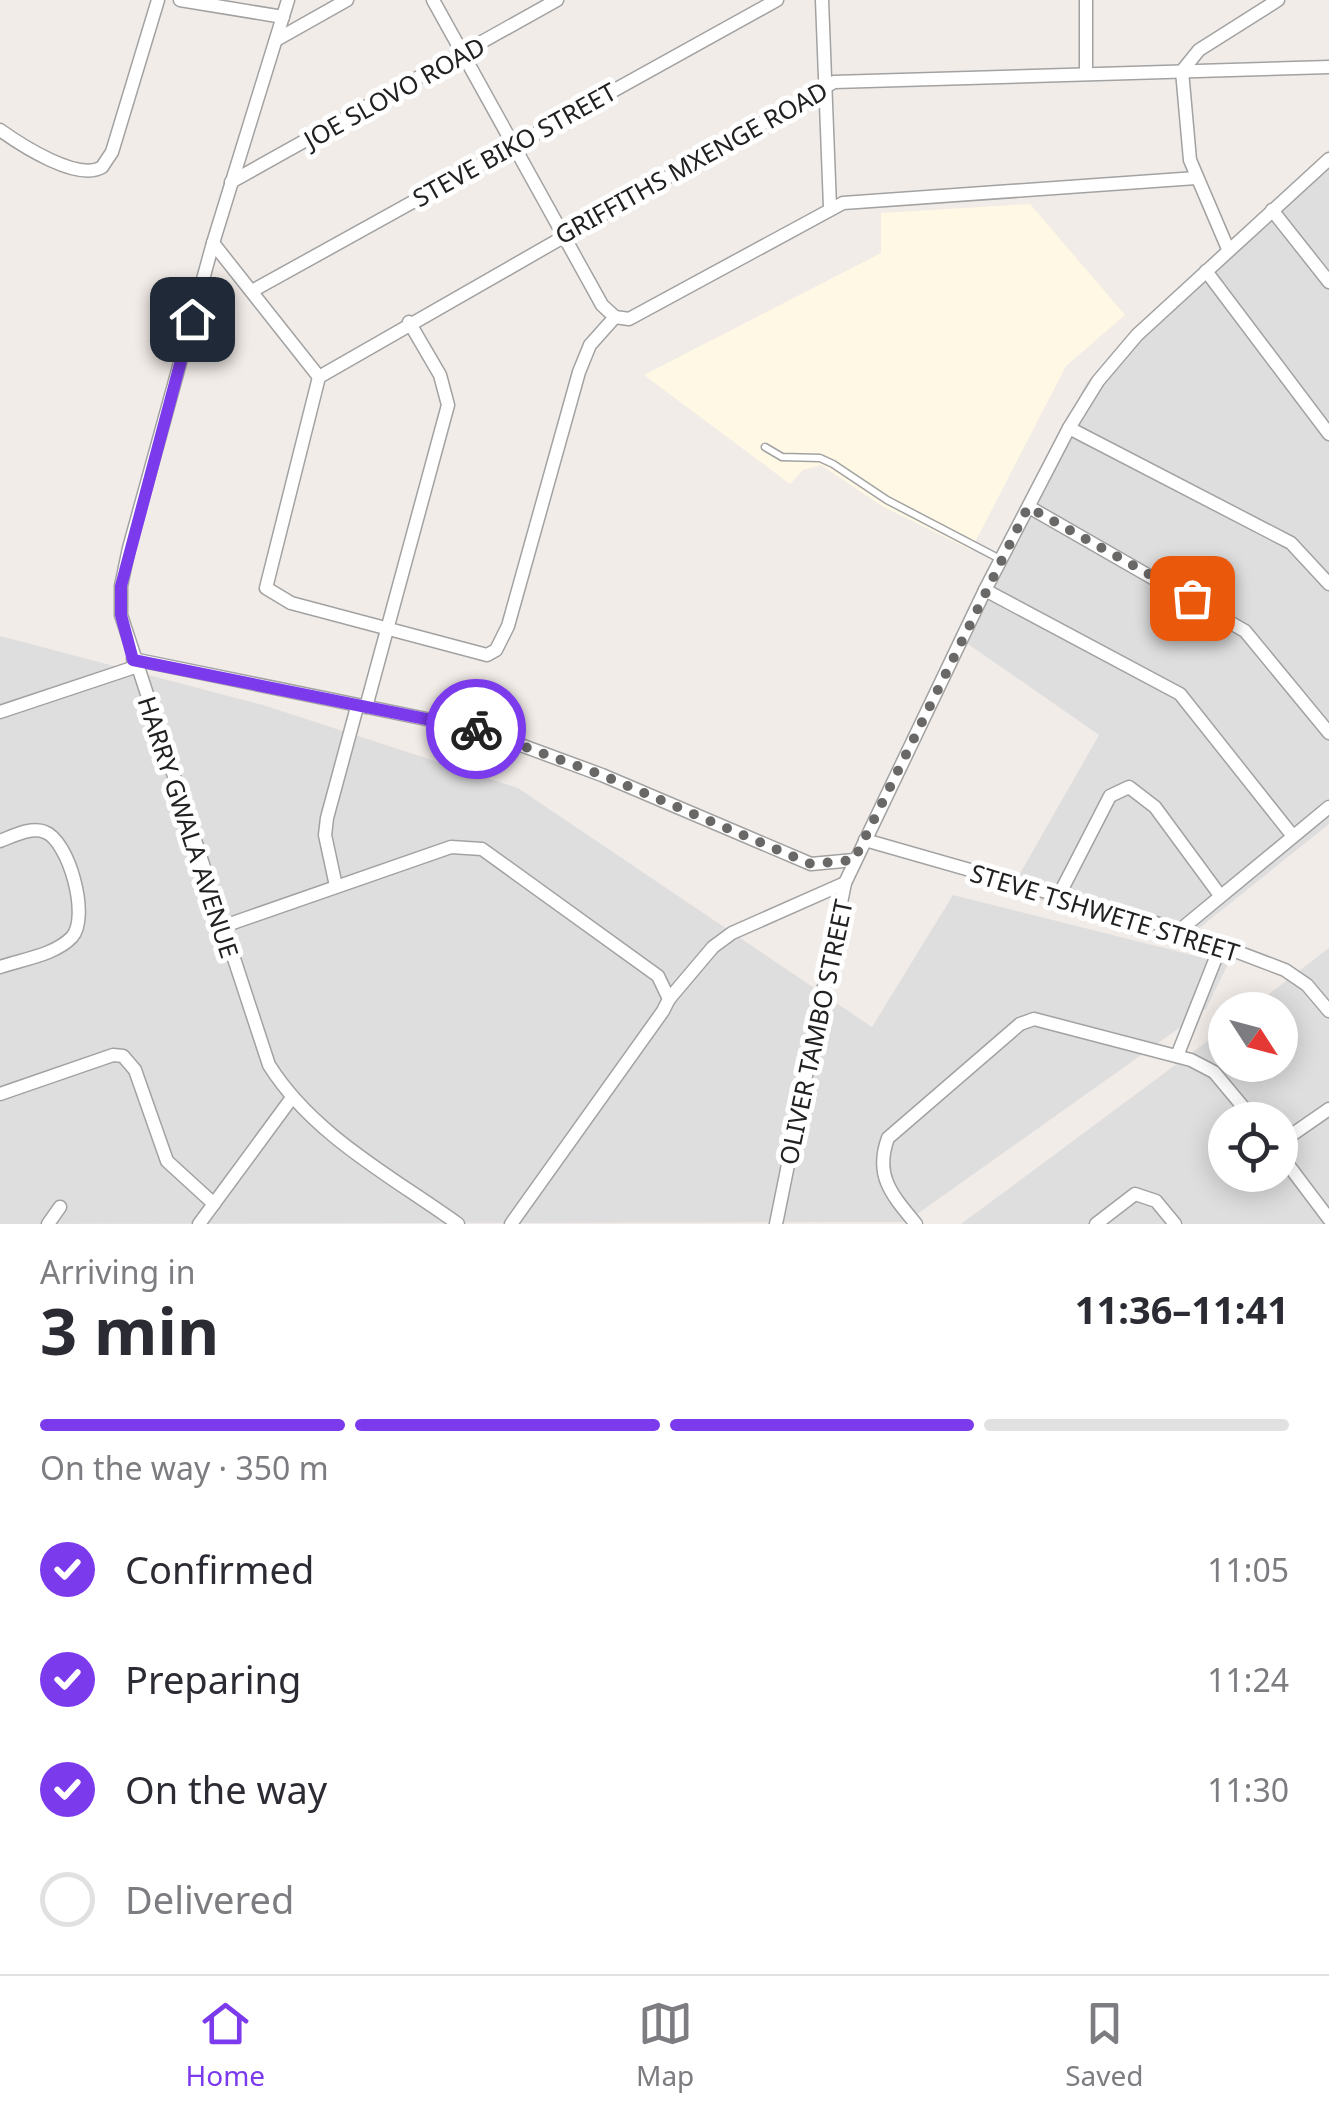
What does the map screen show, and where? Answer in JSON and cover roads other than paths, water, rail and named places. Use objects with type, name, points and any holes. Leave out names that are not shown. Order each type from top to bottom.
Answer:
[{"type":"street","points":[[0,130],[66,165],[88,171],[102,167],[112,152],[158,0]]},
{"type":"street","points":[[180,0],[283,17]]},
{"type":"street","name":"HARRY GWALA AVENUE","points":[[288,0],[213,243],[121,586],[121,615],[269,1065],[291,1099],[314,1122],[458,1224]]},
{"type":"street","points":[[276,40],[347,0]]},
{"type":"street","points":[[433,0],[460,55],[602,305],[615,317],[629,318],[830,207],[858,199],[1196,178]]},
{"type":"street","name":"JOE SLOVO ROAD","points":[[231,182],[557,0]]},
{"type":"street","name":"STEVE BIKO STREET","points":[[252,291],[777,0]]},
{"type":"street","points":[[822,0],[830,207]]},
{"type":"street","points":[[1086,0],[1086,74]]},
{"type":"street","points":[[1228,249],[1190,160],[1182,71],[1199,50],[1278,0]]},
{"type":"street","name":"GRIFFITHS MXENGE ROAD","points":[[318,377],[562,234],[824,87],[849,79],[1329,67]]},
{"type":"street","name":"OLIVER TAMBO STREET","points":[[776,1224],[845,882],[1001,559],[1069,428],[1112,363],[1228,249],[1329,160]]},
{"type":"street","points":[[1272,210],[1329,282]]},
{"type":"street","points":[[213,243],[318,377],[266,588],[279,599],[476,656],[496,650],[508,626],[584,357],[615,317]]},
{"type":"street","points":[[1206,271],[1329,434]]},
{"type":"street","points":[[336,886],[325,834],[388,628],[448,405],[440,375],[408,322]]},
{"type":"street","points":[[1069,428],[1291,543],[1329,584]]},
{"type":"street","points":[[1028,507],[1246,631],[1329,733]]},
{"type":"street","points":[[986,590],[1180,694],[1292,836]]},
{"type":"street","points":[[0,712],[134,663],[480,730],[528,746],[811,864],[854,860]]},
{"type":"street","points":[[1058,896],[1110,796],[1130,787],[1155,807],[1220,894]]},
{"type":"street","points":[[1180,930],[1329,807]]},
{"type":"street","points":[[0,841],[40,830],[58,841],[82,913],[77,930],[57,948],[0,967]]},
{"type":"street","name":"STEVE TSHWETE STREET","points":[[865,840],[1180,930],[1297,976],[1329,1012]]},
{"type":"street","points":[[224,926],[451,847],[482,850],[658,976],[669,999]]},
{"type":"street","points":[[510,1224],[669,999],[712,947],[732,932],[845,882]]},
{"type":"street","points":[[1177,1056],[1221,946]]},
{"type":"street","points":[[916,1224],[882,1178],[881,1158],[888,1138],[1020,1024],[1045,1019],[1177,1056],[1214,1072],[1239,1102]]},
{"type":"street","points":[[0,1094],[113,1055],[123,1056],[135,1070],[166,1161],[214,1204]]},
{"type":"street","points":[[199,1224],[291,1099]]},
{"type":"street","points":[[1298,1130],[1329,1109]]},
{"type":"street","points":[[1298,1178],[1329,1219]]},
{"type":"street","points":[[1096,1224],[1135,1194],[1156,1200],[1175,1224]]},
{"type":"street","points":[[48,1224],[60,1207]]},
{"type":"lane","points":[[765,447],[782,457],[820,458],[833,464],[887,500],[1001,559]]}]
